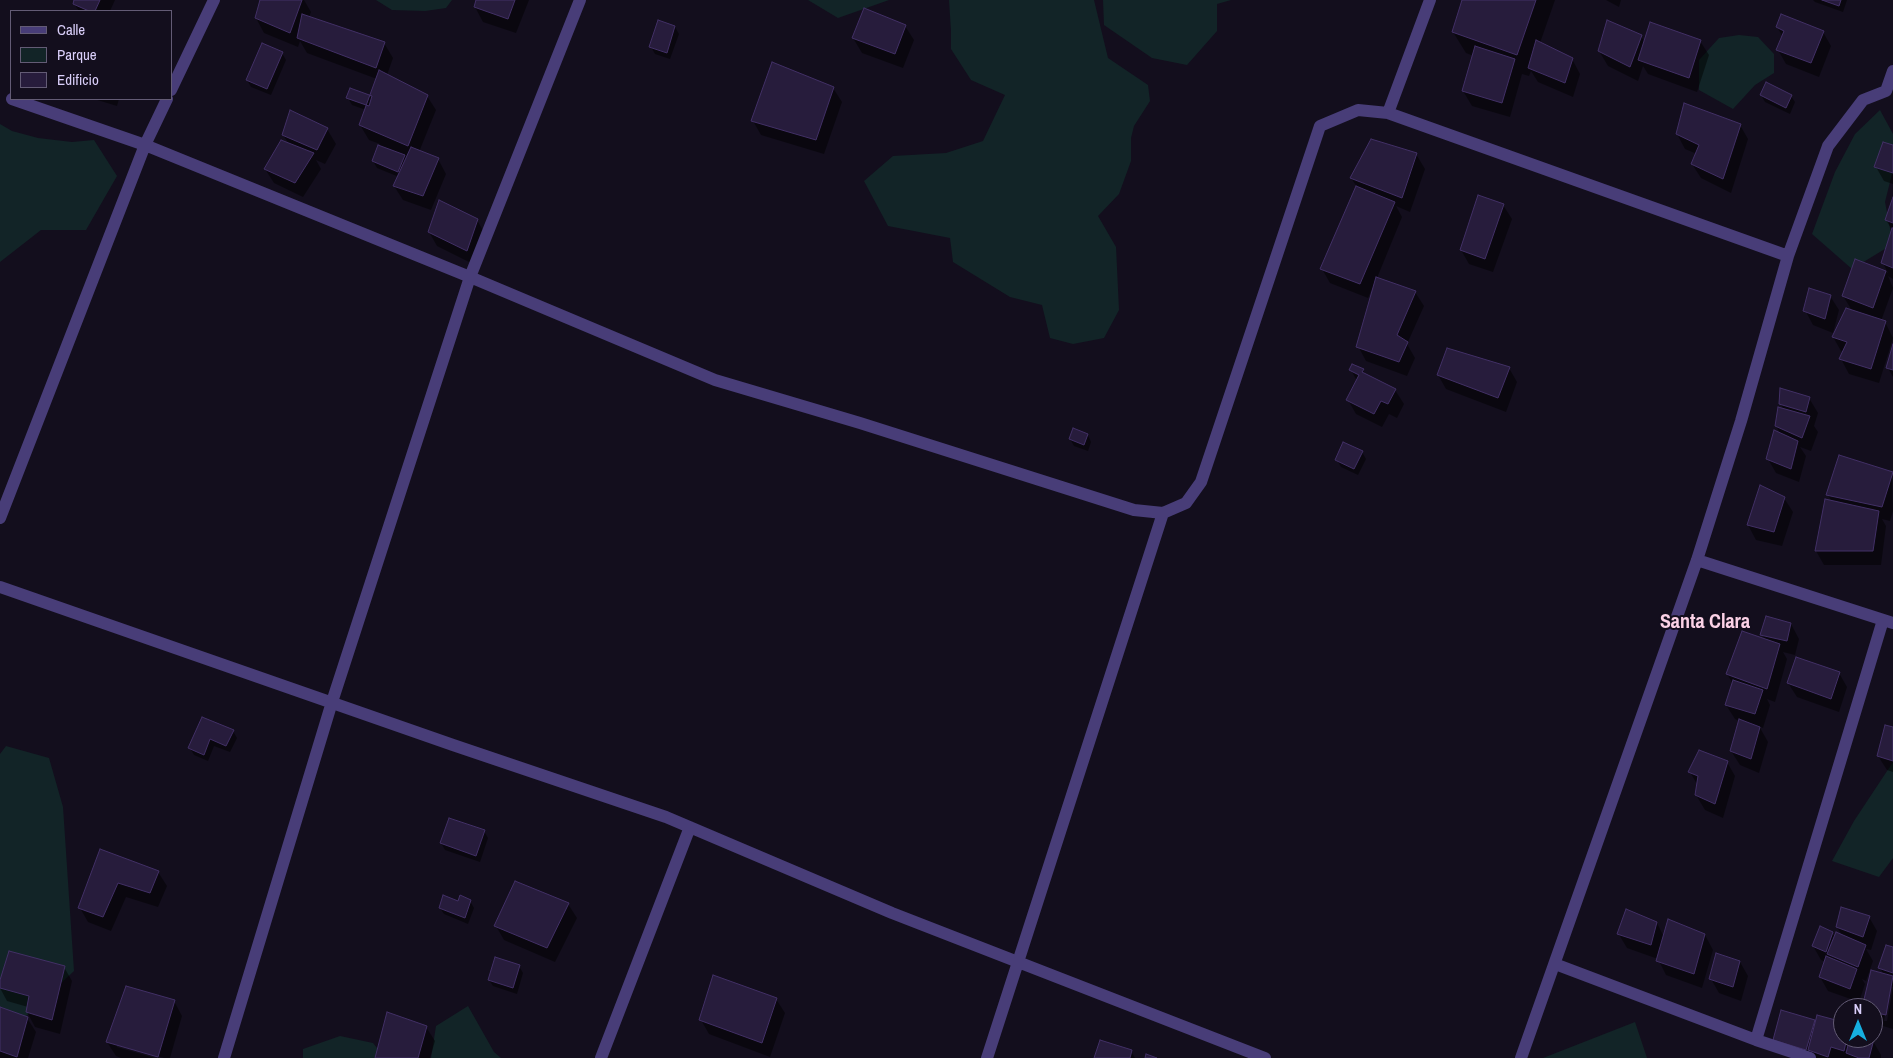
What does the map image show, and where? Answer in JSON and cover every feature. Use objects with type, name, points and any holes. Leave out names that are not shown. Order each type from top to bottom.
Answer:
[{"type":"street","points":[[172,88],[214,0]]},
{"type":"street","points":[[224,1058],[332,702],[470,277],[580,0]]},
{"type":"street","points":[[1388,113],[1430,0]]},
{"type":"street","points":[[1521,1058],[1697,560],[1741,421],[1788,256],[1828,146],[1863,100],[1890,92],[1893,72]]},
{"type":"street","points":[[15,100],[145,145],[470,277],[715,380],[870,426],[1134,510],[1163,513],[1186,503],[1201,482],[1320,126],[1358,110],[1388,113],[1788,256]]},
{"type":"street","points":[[0,518],[145,145],[167,100]]},
{"type":"street","points":[[986,1058],[1019,963],[1163,513]]},
{"type":"street","points":[[1697,560],[1888,621],[1756,1040]]},
{"type":"street","points":[[0,586],[666,817],[892,914],[1265,1058]]},
{"type":"street","points":[[600,1058],[690,827]]},
{"type":"street","points":[[1555,964],[1756,1040],[1810,1058]]},
{"type":"green space","points":[[376,0],[452,0],[446,8],[425,11],[392,10]]},
{"type":"green space","points":[[808,0],[889,0],[838,18]]},
{"type":"green space","points":[[949,0],[1094,0],[1108,58],[1148,85],[1150,101],[1134,126],[1131,138],[1131,161],[1119,194],[1098,216],[1116,247],[1119,310],[1104,338],[1073,344],[1050,338],[1042,305],[1010,297],[953,262],[950,238],[888,226],[864,181],[893,156],[946,153],[983,141],[1005,95],[971,80],[951,49]]},
{"type":"green space","points":[[1103,0],[1231,0],[1217,4],[1217,31],[1187,65],[1152,58],[1104,25]]},
{"type":"green space","points":[[1739,35],[1758,37],[1774,54],[1774,73],[1755,85],[1733,109],[1699,90],[1699,60],[1719,38]]},
{"type":"green space","points":[[1880,110],[1893,134],[1893,170],[1885,202],[1893,244],[1852,269],[1812,234],[1835,172],[1855,134]]},
{"type":"green space","points":[[0,124],[12,131],[38,138],[72,142],[94,140],[117,176],[86,230],[41,230],[0,262]]},
{"type":"green space","points":[[6,746],[49,758],[63,807],[74,971],[23,1019],[0,1021],[0,754]]},
{"type":"green space","points":[[1893,762],[1893,858],[1879,877],[1832,861],[1854,821]]},
{"type":"green space","points":[[468,1006],[494,1052],[501,1058],[431,1058],[436,1026]]},
{"type":"green space","points":[[1635,1022],[1647,1058],[1543,1058]]},
{"type":"green space","points":[[340,1036],[373,1043],[385,1058],[303,1058],[303,1049]]},
{"type":"building","points":[[74,0],[100,0],[95,10],[87,10],[73,4]]},
{"type":"building","points":[[260,0],[302,0],[290,33],[255,18]]},
{"type":"building","points":[[476,0],[515,0],[508,19],[474,7]]},
{"type":"building","points":[[1462,0],[1536,0],[1517,55],[1452,32]]},
{"type":"building","points":[[1822,0],[1841,0],[1839,6]]},
{"type":"building","points":[[864,8],[906,25],[895,54],[852,38]]},
{"type":"building","points":[[302,14],[385,42],[376,68],[297,38]]},
{"type":"building","points":[[1781,14],[1824,31],[1811,63],[1776,50],[1784,31],[1776,27]]},
{"type":"building","points":[[658,20],[675,26],[667,53],[649,47]]},
{"type":"building","points":[[1607,20],[1642,35],[1630,67],[1598,51]]},
{"type":"building","points":[[1650,22],[1701,40],[1689,78],[1638,60]]},
{"type":"building","points":[[1536,40],[1573,58],[1565,83],[1528,68]]},
{"type":"building","points":[[262,43],[283,52],[267,89],[246,80]]},
{"type":"building","points":[[1475,46],[1515,59],[1502,103],[1462,91]]},
{"type":"building","points":[[772,62],[834,87],[816,140],[751,121]]},
{"type":"building","points":[[379,70],[428,95],[408,146],[359,125]]},
{"type":"building","points":[[1766,82],[1792,95],[1786,108],[1760,95]]},
{"type":"building","points":[[350,88],[372,96],[369,106],[346,98]]},
{"type":"building","points":[[1684,103],[1741,124],[1723,179],[1691,164],[1699,145],[1676,134]]},
{"type":"building","points":[[290,110],[328,128],[317,150],[282,135]]},
{"type":"building","points":[[1371,139],[1417,153],[1402,198],[1350,178]]},
{"type":"building","points":[[281,140],[314,153],[295,183],[264,169]]},
{"type":"building","points":[[1883,142],[1893,145],[1893,173],[1874,167]]},
{"type":"building","points":[[378,145],[405,155],[398,172],[372,161]]},
{"type":"building","points":[[411,147],[439,158],[423,196],[393,186]]},
{"type":"building","points":[[1356,186],[1395,202],[1360,284],[1320,269]]},
{"type":"building","points":[[1478,195],[1504,204],[1485,259],[1460,250]]},
{"type":"building","points":[[1893,197],[1893,223],[1885,220]]},
{"type":"building","points":[[439,200],[478,219],[467,251],[428,232]]},
{"type":"building","points":[[1893,228],[1893,268],[1881,263]]},
{"type":"building","points":[[1855,259],[1886,271],[1873,308],[1842,296]]},
{"type":"building","points":[[1376,277],[1416,291],[1397,335],[1408,342],[1399,362],[1356,347]]},
{"type":"building","points":[[1809,288],[1831,295],[1825,319],[1803,311]]},
{"type":"building","points":[[1846,308],[1886,321],[1871,369],[1839,359],[1847,342],[1832,337]]},
{"type":"building","points":[[1893,344],[1893,370],[1886,368]]},
{"type":"building","points":[[1447,348],[1510,367],[1498,398],[1437,375]]},
{"type":"building","points":[[1352,364],[1364,369],[1362,372],[1396,389],[1388,404],[1381,401],[1374,414],[1346,400],[1359,375],[1349,370]]},
{"type":"building","points":[[1780,388],[1810,397],[1806,412],[1779,404]]},
{"type":"building","points":[[1778,407],[1810,416],[1802,438],[1775,426]]},
{"type":"building","points":[[1073,428],[1088,434],[1084,445],[1069,439]]},
{"type":"building","points":[[1774,430],[1798,441],[1791,469],[1766,459]]},
{"type":"building","points":[[1343,442],[1363,451],[1354,469],[1335,460]]},
{"type":"building","points":[[1839,455],[1893,472],[1882,507],[1826,495]]},
{"type":"building","points":[[1760,485],[1785,497],[1774,532],[1747,525]]},
{"type":"building","points":[[1825,499],[1879,511],[1873,551],[1815,551]]},
{"type":"building","points":[[1766,616],[1791,623],[1787,641],[1760,635]]},
{"type":"building","points":[[1742,631],[1780,644],[1767,689],[1726,674]]},
{"type":"building","points":[[1796,657],[1840,672],[1831,699],[1787,683]]},
{"type":"building","points":[[1733,680],[1763,690],[1755,714],[1725,705]]},
{"type":"building","points":[[202,717],[234,730],[226,746],[210,739],[204,755],[188,748]]},
{"type":"building","points":[[1739,719],[1760,727],[1751,759],[1730,751]]},
{"type":"building","points":[[1885,725],[1893,727],[1893,761],[1877,756]]},
{"type":"building","points":[[1699,750],[1728,761],[1715,804],[1695,795],[1698,776],[1688,772]]},
{"type":"building","points":[[449,818],[485,830],[476,856],[440,843]]},
{"type":"building","points":[[100,849],[159,871],[150,893],[118,883],[103,917],[78,908]]},
{"type":"building","points":[[515,881],[569,903],[547,948],[494,926]]},
{"type":"building","points":[[443,895],[458,901],[460,895],[471,900],[465,918],[439,908]]},
{"type":"building","points":[[1841,907],[1870,916],[1863,937],[1836,927]]},
{"type":"building","points":[[1626,909],[1657,922],[1651,945],[1617,934]]},
{"type":"building","points":[[1668,919],[1705,934],[1694,974],[1656,961]]},
{"type":"building","points":[[1820,926],[1833,932],[1826,952],[1812,946]]},
{"type":"building","points":[[1836,932],[1866,945],[1858,967],[1827,954]]},
{"type":"building","points":[[1886,945],[1893,947],[1893,973],[1878,968]]},
{"type":"building","points":[[9,951],[65,966],[52,1020],[26,1012],[29,996],[0,988],[0,980]]},
{"type":"building","points":[[1716,953],[1740,961],[1733,987],[1709,979]]},
{"type":"building","points":[[1826,956],[1857,969],[1850,989],[1819,977]]},
{"type":"building","points":[[495,957],[520,965],[513,988],[488,980]]},
{"type":"building","points":[[1871,970],[1893,976],[1886,1015],[1883,1014],[1883,998],[1864,998]]},
{"type":"building","points":[[713,975],[777,998],[762,1043],[699,1020]]},
{"type":"building","points":[[126,986],[175,1000],[158,1057],[106,1042]]},
{"type":"building","points":[[0,1007],[28,1017],[17,1057],[0,1051]]},
{"type":"building","points":[[1781,1010],[1815,1020],[1806,1050],[1773,1040]]},
{"type":"building","points":[[387,1012],[427,1026],[418,1058],[375,1058]]},
{"type":"building","points":[[1817,1015],[1833,1019],[1833,1048],[1831,1047],[1828,1057],[1808,1050]]},
{"type":"building","points":[[1100,1040],[1132,1050],[1130,1058],[1094,1058]]},
{"type":"building","points":[[1834,1048],[1845,1048],[1844,1051]]},
{"type":"building","points":[[1847,1048],[1872,1048],[1869,1058],[1859,1058],[1846,1053]]},
{"type":"building","points":[[1146,1054],[1157,1058],[1145,1058]]},
{"type":"district","name":"Santa Clara","points":[[1705,623]]}]
